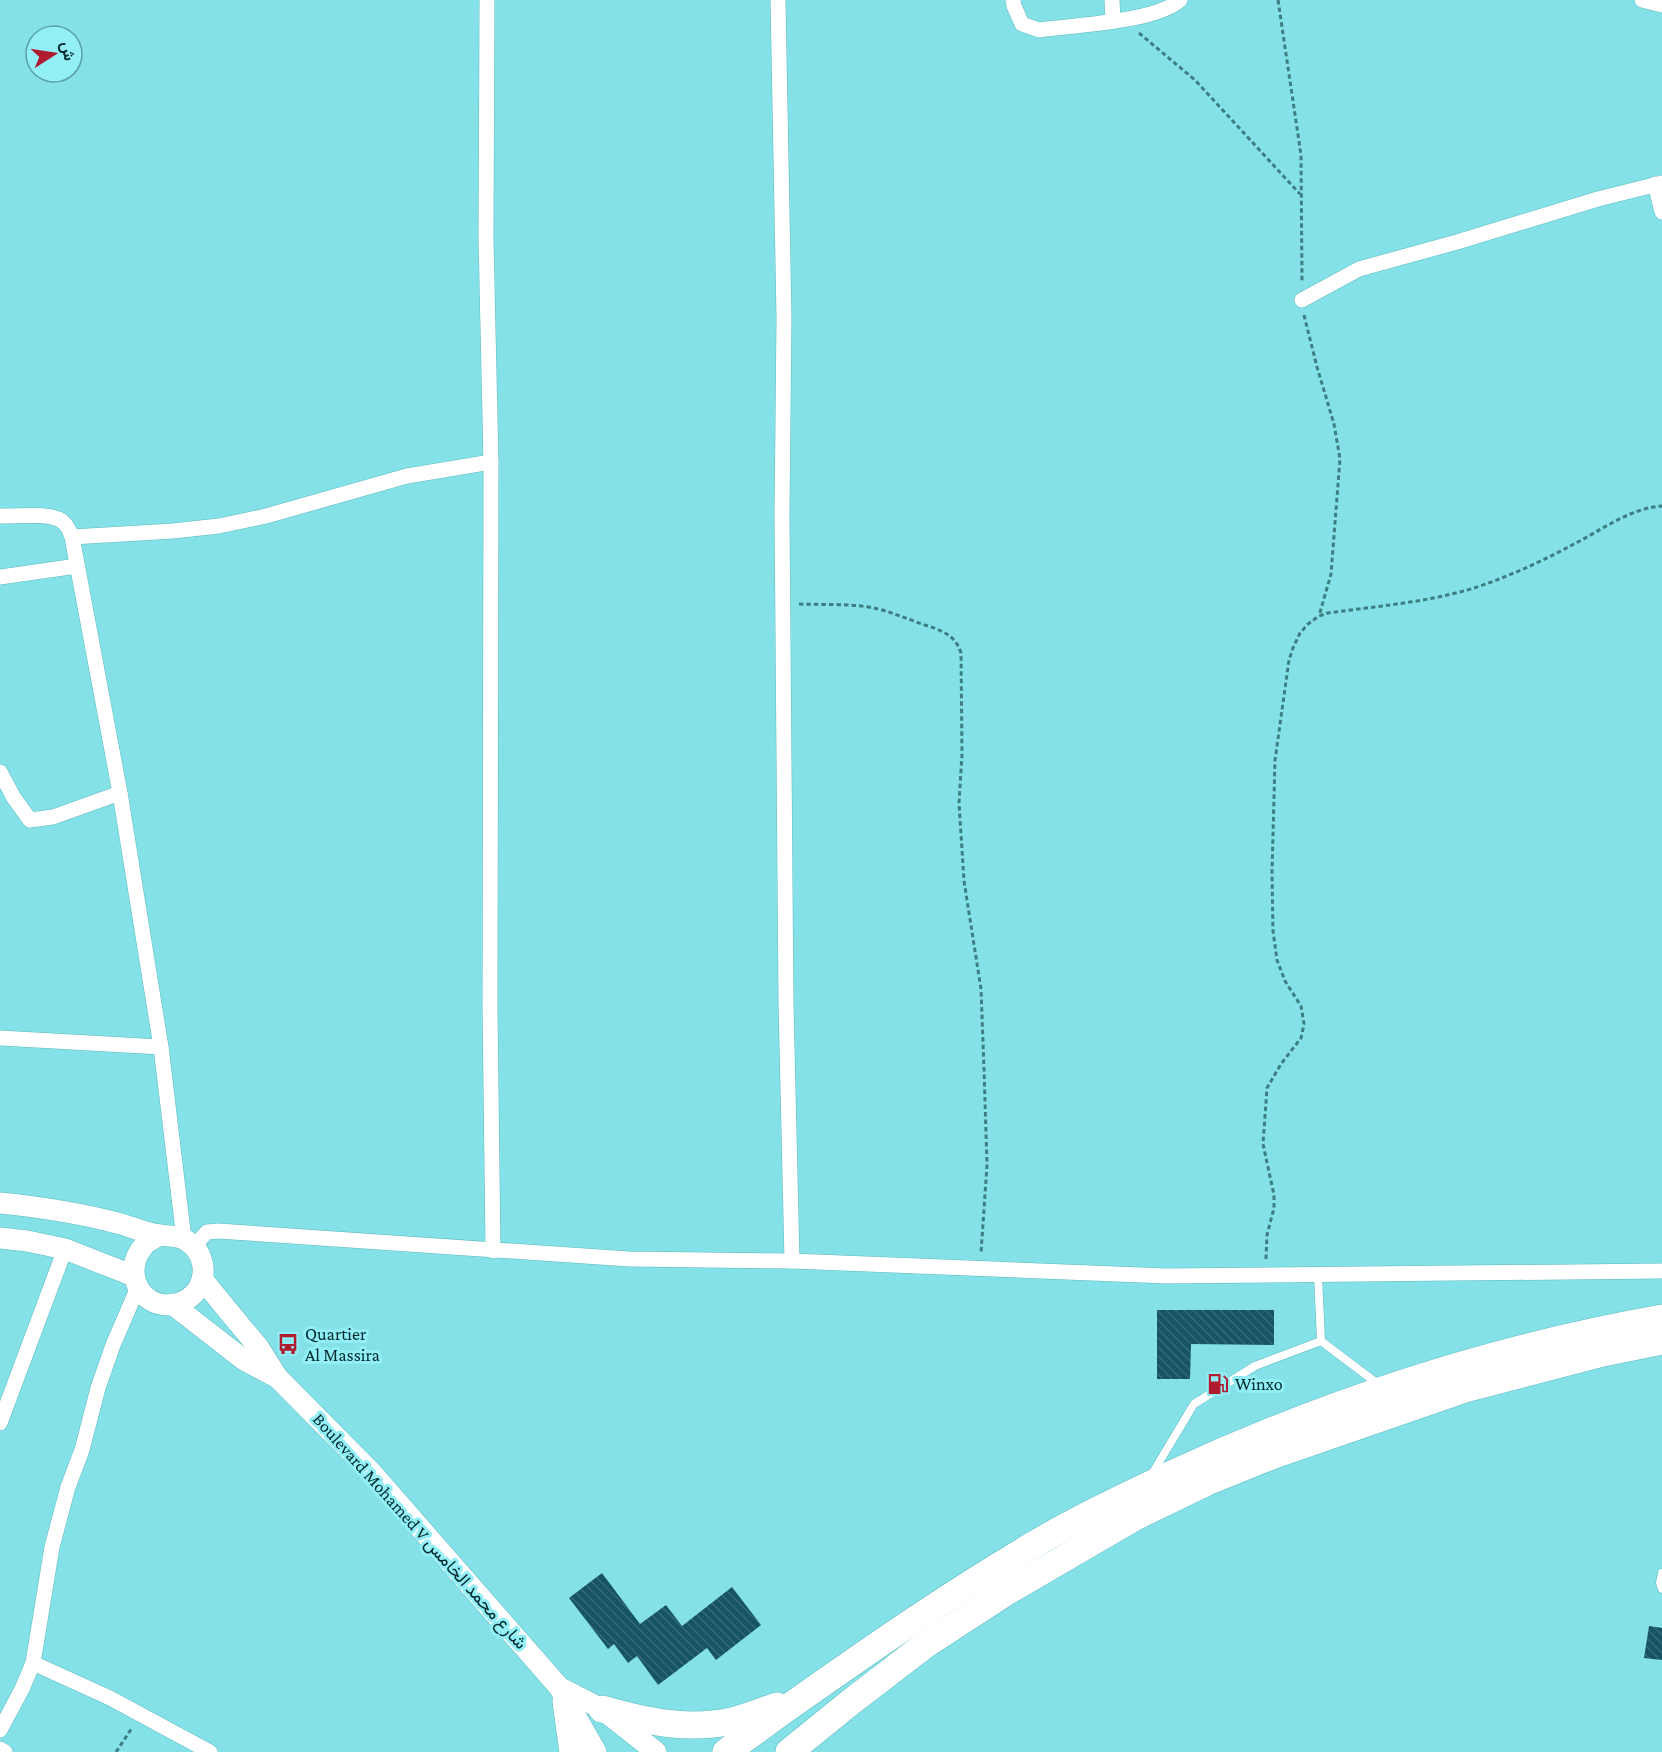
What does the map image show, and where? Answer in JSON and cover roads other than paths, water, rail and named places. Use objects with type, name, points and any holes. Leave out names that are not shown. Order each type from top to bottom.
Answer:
[{"type":"highway","points":[[726,1752],[923,1614],[1031,1546],[1144,1487],[1268,1431],[1384,1389],[1537,1344],[1662,1318]]},
{"type":"highway","points":[[789,1752],[925,1646],[1008,1592],[1135,1517],[1207,1482],[1274,1455],[1465,1389],[1603,1353],[1662,1341]]},
{"type":"highway","points":[[563,1694],[573,1752]]},
{"type":"highway","points":[[602,1709],[657,1723],[682,1726],[710,1725],[801,1698]]},
{"type":"street","points":[[487,0],[486,239],[490,462],[490,1007],[493,1251]]},
{"type":"street","points":[[778,0],[784,318],[782,515],[786,1003],[792,1261]]},
{"type":"street","points":[[1013,0],[1022,24],[1039,30],[1151,15],[1172,7],[1180,0]]},
{"type":"street","points":[[1112,0],[1118,20]]},
{"type":"street","points":[[1642,0],[1662,5]]},
{"type":"street","points":[[1302,300],[1359,269],[1658,183],[1662,212]]},
{"type":"street","points":[[72,537],[219,526],[266,516],[407,476],[490,462]]},
{"type":"street","points":[[0,516],[53,517],[61,520],[68,527],[72,537],[120,793],[161,1047],[189,1242]]},
{"type":"street","points":[[0,577],[77,566]]},
{"type":"street","points":[[0,772],[14,798],[30,820],[53,817],[120,793]]},
{"type":"street","points":[[0,1038],[161,1047]]},
{"type":"street","points":[[0,1203],[116,1222],[161,1235],[173,1235],[189,1242],[201,1256],[202,1279],[197,1290],[190,1297],[172,1304],[162,1304],[153,1301],[136,1282],[65,1249],[27,1240],[0,1238]]},
{"type":"street","points":[[189,1242],[207,1232],[218,1231],[629,1260],[792,1261],[1166,1276],[1662,1271]]},
{"type":"street","points":[[0,1730],[33,1663],[52,1547],[105,1366],[136,1282],[134,1266],[136,1255],[151,1239],[161,1235]]},
{"type":"street","points":[[0,1423],[65,1249]]},
{"type":"street","name":"Boulevard Mohamed V شارع محمد الخامس","points":[[202,1279],[259,1348],[278,1378],[372,1473],[563,1694]]},
{"type":"street","name":"Boulevard Mohamed V شارع محمد الخامس","points":[[172,1304],[244,1360],[278,1378]]},
{"type":"street","points":[[33,1663],[141,1714],[210,1752]]},
{"type":"street","points":[[563,1694],[602,1709],[656,1752]]},
{"type":"street","points":[[563,1694],[596,1752]]},
{"type":"street","points":[[0,1749],[4,1752]]},
{"type":"lane","points":[[1318,1275],[1321,1341]]},
{"type":"lane","points":[[1321,1341],[1384,1389]]},
{"type":"lane","points":[[1144,1487],[1194,1404],[1255,1366],[1321,1341]]},
{"type":"lane","points":[[1662,1573],[1660,1583],[1662,1589]]},
{"type":"place","name":"Quartier Al Massira","points":[[288,1344]]},
{"type":"place","name":"Winxo","points":[[1218,1384]]}]
